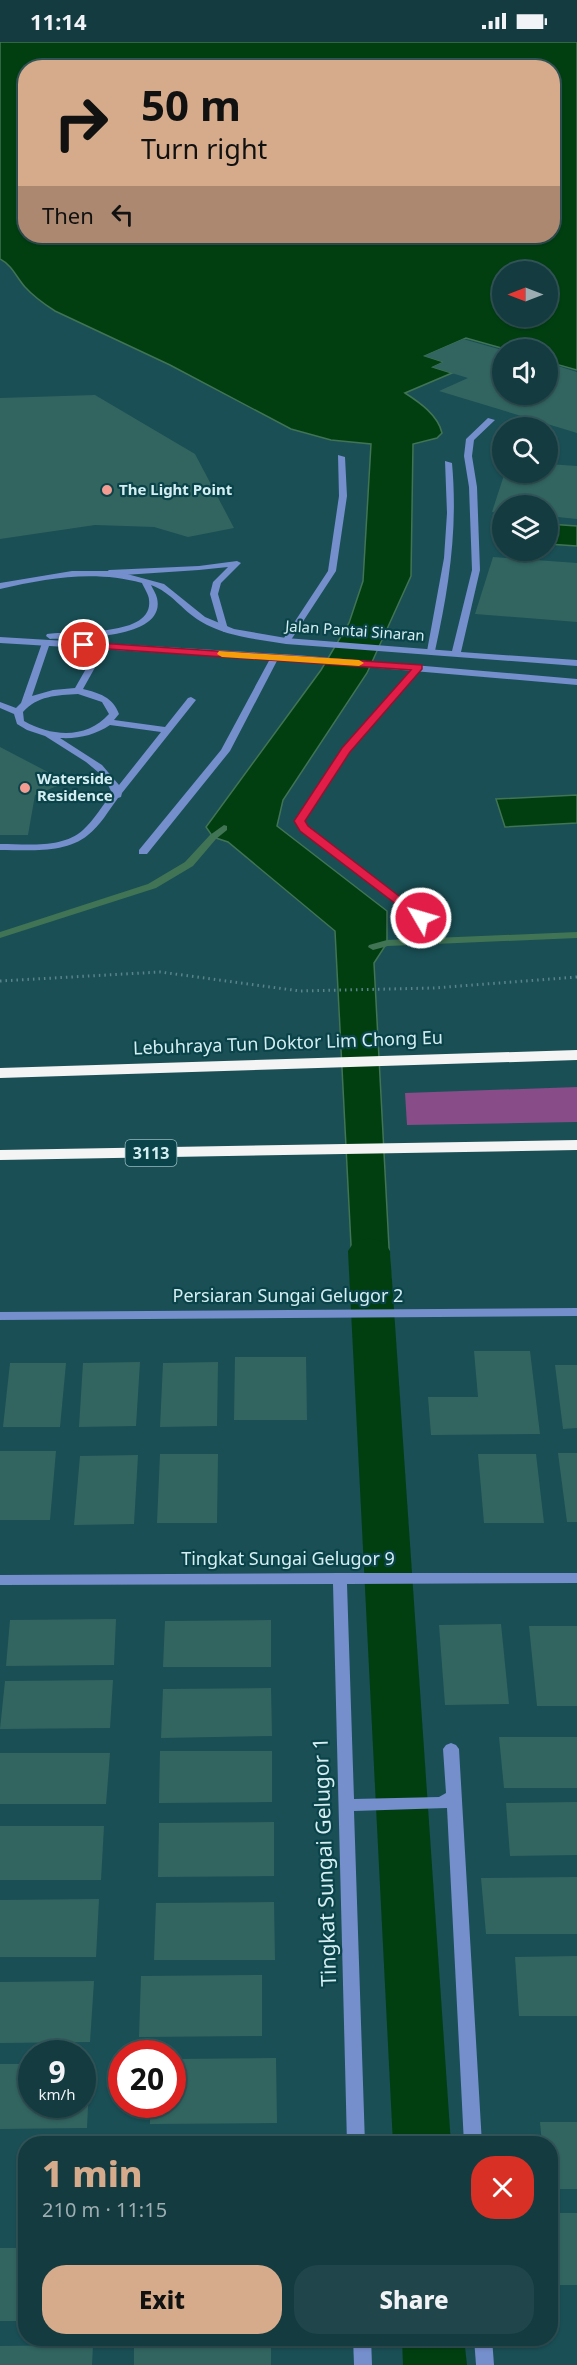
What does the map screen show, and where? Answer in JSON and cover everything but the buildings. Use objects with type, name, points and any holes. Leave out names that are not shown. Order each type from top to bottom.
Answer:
[{"type":"highway","name":"Lebuhraya Tun Doktor Lim Chong Eu","points":[[0,1073],[577,1055]]},
{"type":"highway","name":"3113","points":[[0,1155],[577,1145]]},
{"type":"street","points":[[456,652],[476,570],[473,487],[468,456],[470,439],[491,420]]},
{"type":"street","points":[[286,641],[332,571],[343,496],[341,457]]},
{"type":"street","points":[[431,651],[451,549],[452,501],[448,463]]},
{"type":"street","points":[[109,573],[199,568],[237,563],[217,582],[214,594],[224,629]]},
{"type":"street","name":"Jalan Pantai Sinaran","points":[[0,586],[61,574],[109,573],[162,586],[203,620],[224,629],[286,641],[456,652],[577,663]]},
{"type":"street","name":"Jalan Pantai Sinaran","points":[[0,640],[108,634],[128,628],[144,621],[153,612],[155,602],[153,593],[146,581]]},
{"type":"street","name":"Jalan Pantai Sinaran","points":[[0,640],[296,658],[577,682]]},
{"type":"street","points":[[46,643],[25,703],[18,712],[20,722],[31,730],[48,735],[104,770],[115,783],[118,795]]},
{"type":"street","points":[[78,691],[103,646]]},
{"type":"street","points":[[143,852],[225,751],[275,657]]},
{"type":"street","points":[[418,667],[346,750],[300,821],[303,828],[421,918]]},
{"type":"street","points":[[25,703],[39,696],[78,691],[105,699],[112,706],[114,714],[109,722],[99,729],[83,734],[48,735]]},
{"type":"street","points":[[0,847],[53,845],[77,839],[99,819],[191,700]]},
{"type":"street","points":[[0,705],[18,712]]},
{"type":"street","points":[[109,722],[168,730]]},
{"type":"street","name":"Persiaran Sungai Gelugor 2","points":[[0,1316],[577,1312]]},
{"type":"street","name":"Tingkat Sungai Gelugor 1","points":[[340,1578],[356,2136]]},
{"type":"street","name":"Tingkat Sungai Gelugor 9","points":[[0,1580],[577,1578]]},
{"type":"street","points":[[451,1749],[448,1800],[472,2136]]},
{"type":"street","points":[[346,1805],[448,1800]]},
{"type":"street","points":[[362,2346],[363,2365]]},
{"type":"street","points":[[484,2346],[485,2365]]},
{"type":"path","points":[[0,981],[159,972],[300,991],[434,988],[577,977]]},
{"type":"shaded area","points":[[0,42],[577,42],[577,370],[558,365],[558,339],[492,339],[492,345],[466,338],[425,356],[444,362],[433,367],[452,373],[405,393],[432,415],[442,433],[437,438],[413,444],[411,576],[367,673],[283,800],[277,826],[387,911],[387,943],[374,963],[392,1304],[354,1304],[335,931],[228,842],[213,837],[206,827],[321,670],[349,623],[363,581],[371,444],[331,440],[291,429],[170,365],[55,311],[32,294],[11,268],[0,259]]},
{"type":"shaded area","points":[[558,525],[577,526],[577,546],[558,545]]},
{"type":"shaded area","points":[[577,795],[577,823],[505,827],[496,799]]},
{"type":"shaded area","points":[[577,1087],[577,1122],[407,1125],[405,1093]]},
{"type":"waterway","points":[[0,935],[152,886],[189,864],[224,828]]},
{"type":"waterway","points":[[373,947],[387,943],[577,935]]},
{"type":"waterway","points":[[369,1251],[422,2136]]},
{"type":"waterway","points":[[434,2346],[435,2365]]},
{"type":"slow traffic","points":[[222,654],[359,663]]},
{"type":"place","name":"The Light Point","points":[[107,490]]},
{"type":"place","name":"Waterside Residence","points":[[25,788]]},
{"type":"route","points":[[84,645],[418,667],[346,750],[309,803],[300,821],[303,828],[421,918]]}]
